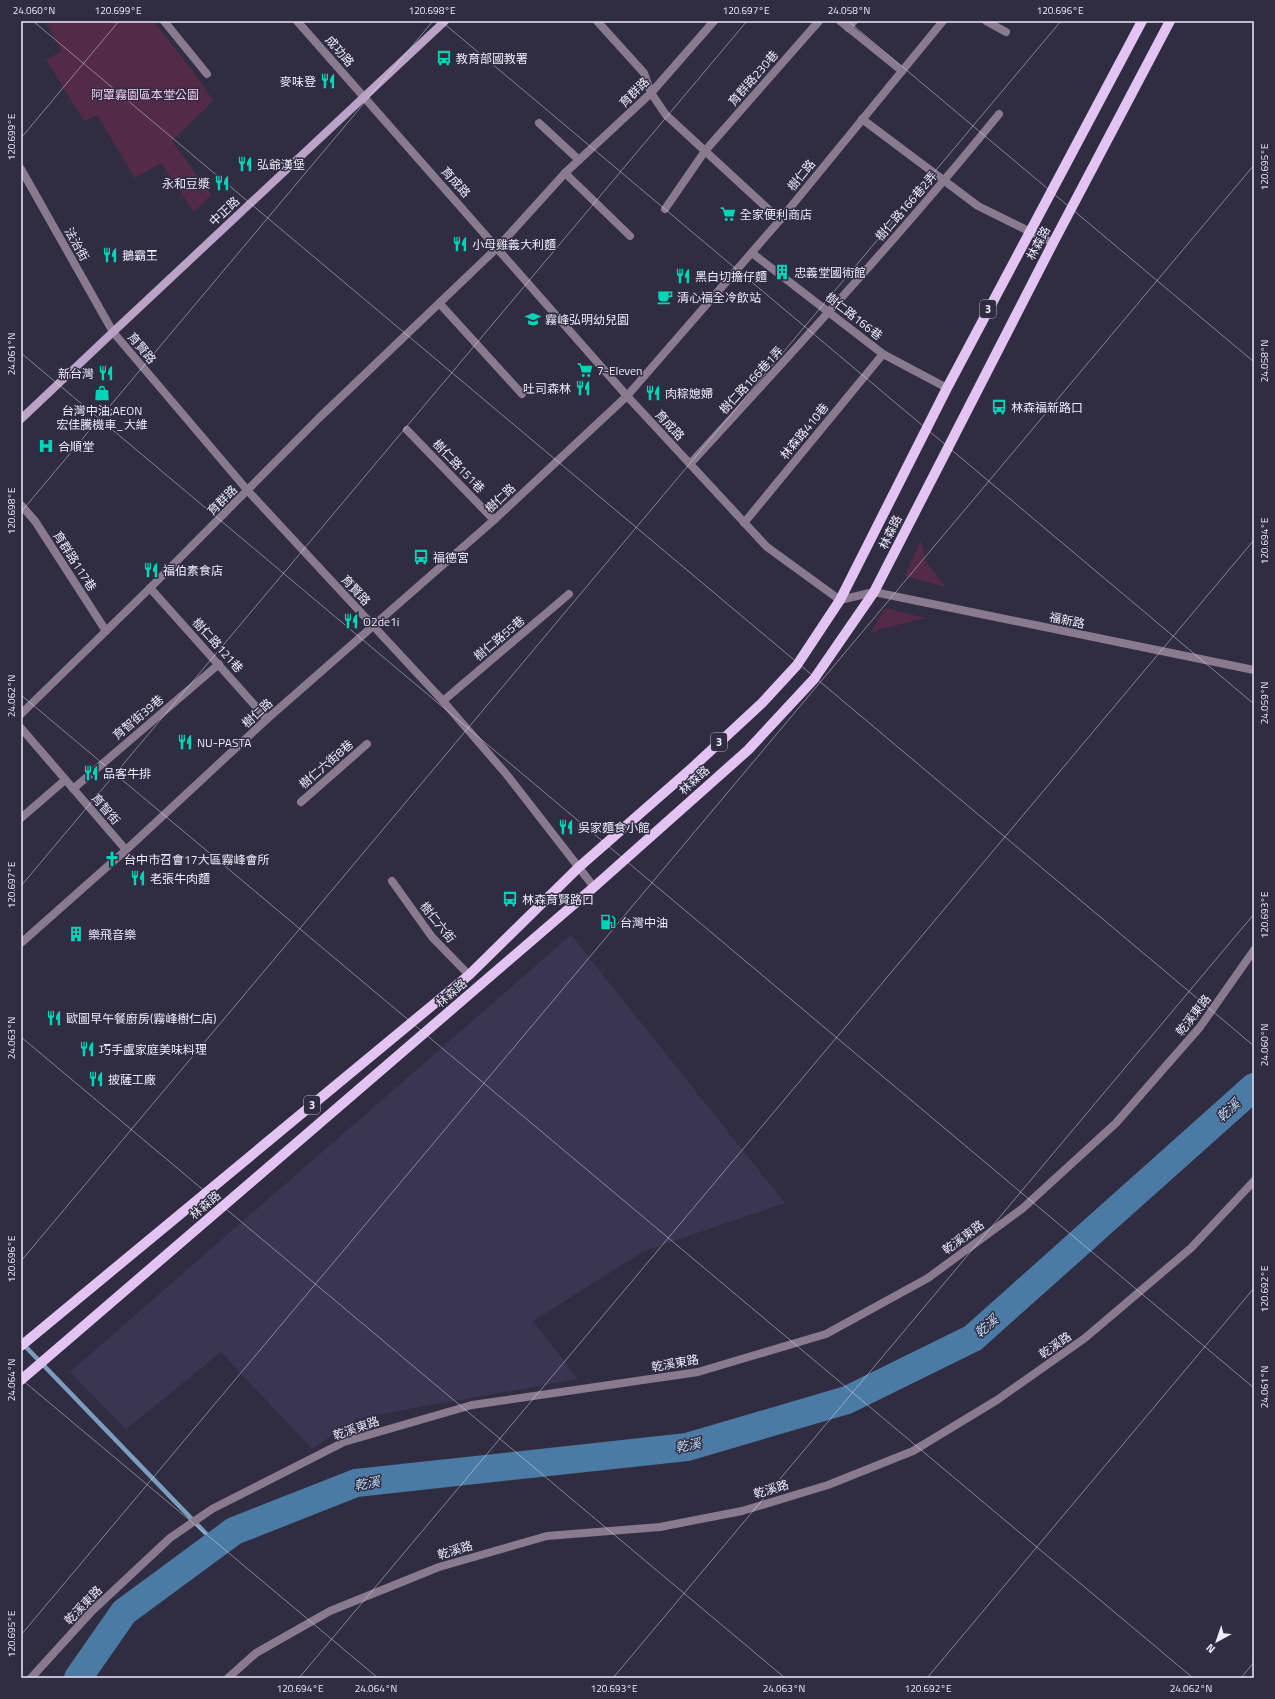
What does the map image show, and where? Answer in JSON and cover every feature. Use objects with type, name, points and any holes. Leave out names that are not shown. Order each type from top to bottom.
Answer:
[{"type":"main road","name":"林森路","points":[[21,1346],[469,975],[579,867],[686,773],[762,703],[797,665],[840,600],[946,388],[1142,21]]},
{"type":"main road","name":"林森路","points":[[23,1378],[594,887],[748,750],[814,679],[874,592],[1052,243],[1170,21]]},
{"type":"street","points":[[164,21],[207,74]]},
{"type":"street","name":"成功路","points":[[297,21],[364,97]]},
{"type":"street","name":"中正路","points":[[21,419],[445,21]]},
{"type":"street","points":[[597,21],[644,73],[651,93],[666,115],[780,220]]},
{"type":"street","name":"育群路","points":[[21,714],[248,491],[320,418],[498,247],[565,173],[651,93],[714,21]]},
{"type":"street","name":"育群路230巷","points":[[664,209],[705,151],[819,21]]},
{"type":"street","points":[[840,21],[902,71]]},
{"type":"street","points":[[848,28],[854,21]]},
{"type":"street","name":"樹仁路","points":[[21,943],[126,850],[267,719],[494,520],[627,396],[780,220],[943,21]]},
{"type":"street","points":[[986,21],[1006,32]]},
{"type":"street","name":"育成路","points":[[364,97],[498,247],[627,396],[744,523],[767,547],[840,600]]},
{"type":"street","name":"樹仁路166巷2弄","points":[[829,312],[944,182],[999,114]]},
{"type":"street","points":[[862,119],[978,206],[1052,243]]},
{"type":"street","points":[[539,124],[579,160]]},
{"type":"street","name":"法治街","points":[[21,169],[113,332]]},
{"type":"street","points":[[565,173],[630,236]]},
{"type":"street","name":"樹仁路166巷","points":[[752,253],[883,354],[946,388]]},
{"type":"street","points":[[440,304],[522,394]]},
{"type":"street","name":"樹仁路166巷1弄","points":[[690,464],[829,312]]},
{"type":"street","name":"育賢路","points":[[113,332],[248,491],[443,701],[507,775],[594,887]]},
{"type":"street","name":"林森路410巷","points":[[744,523],[883,354]]},
{"type":"street","name":"樹仁路151巷","points":[[407,430],[494,520]]},
{"type":"street","name":"育群路117巷","points":[[21,506],[35,521],[106,631]]},
{"type":"street","name":"樹仁路121巷","points":[[150,588],[267,719]]},
{"type":"street","points":[[840,600],[874,592]]},
{"type":"street","name":"福新路","points":[[874,592],[1254,670]]},
{"type":"street","name":"樹仁路55巷","points":[[443,701],[569,594]]},
{"type":"street","name":"育智街39巷","points":[[72,789],[219,664]]},
{"type":"street","name":"育智街","points":[[21,728],[126,850]]},
{"type":"street","name":"樹仁六街8巷","points":[[301,802],[367,744]]},
{"type":"street","points":[[21,818],[65,780]]},
{"type":"street","name":"樹仁六街","points":[[392,881],[432,937],[469,975]]},
{"type":"street","name":"乾溪東路","points":[[31,1678],[92,1611],[170,1538],[212,1509],[344,1442],[472,1405],[698,1372],[826,1334],[928,1278],[1023,1208],[1116,1123],[1200,1027],[1254,950]]},
{"type":"street","name":"乾溪路","points":[[228,1678],[256,1653],[330,1611],[439,1567],[547,1536],[660,1527],[742,1511],[828,1484],[913,1451],[996,1400],[1085,1338],[1191,1248],[1254,1181]]},
{"type":"shaded area","points":[[571,935],[785,1203],[644,1251],[533,1321],[578,1379],[358,1418],[312,1449],[221,1352],[126,1429],[70,1372]]},
{"type":"green space","name":"阿罩霧園區本堂公園","points":[[45,21],[153,21],[196,75],[213,101],[172,141],[211,195],[194,212],[161,163],[135,178],[97,115],[84,121],[46,60],[62,51]]},
{"type":"green space","points":[[921,540],[926,562],[946,587],[905,576]]},
{"type":"green space","points":[[885,608],[925,618],[881,629],[870,634]]},
{"type":"waterway","name":"乾溪","points":[[78,1678],[124,1612],[234,1531],[356,1483],[687,1447],[847,1400],[973,1338],[1254,1087]]},
{"type":"waterway","points":[[23,1344],[216,1544]]},
{"type":"place","name":"教育部國教署","points":[[444,58]]},
{"type":"place","name":"麥味登","points":[[328,81]]},
{"type":"place","name":"弘爺漢堡","points":[[245,164]]},
{"type":"place","name":"永和豆漿","points":[[222,183]]},
{"type":"place","name":"全家便利商店","points":[[728,214]]},
{"type":"place","name":"小母雞義大利麵","points":[[460,244]]},
{"type":"place","name":"鵝霸王","points":[[110,255]]},
{"type":"place","name":"忠義堂國術館","points":[[782,272]]},
{"type":"place","name":"黑白切擔仔麵","points":[[683,276]]},
{"type":"place","name":"清心福全冷飲站","points":[[665,297]]},
{"type":"place","name":"霧峰弘明幼兒園","points":[[533,319]]},
{"type":"place","name":"7-Eleven","points":[[585,370]]},
{"type":"place","name":"新台灣","points":[[106,373]]},
{"type":"place","name":"吐司森林","points":[[583,388]]},
{"type":"place","name":"台灣中油;AEON 宏佳騰機車_大維","points":[[102,393]]},
{"type":"place","name":"肉粽媳婦","points":[[653,393]]},
{"type":"place","name":"林森福新路口","points":[[999,407]]},
{"type":"place","name":"合順堂","points":[[46,446]]},
{"type":"place","name":"福德宮","points":[[421,557]]},
{"type":"place","name":"福伯素食店","points":[[151,570]]},
{"type":"place","name":"O2de1i","points":[[351,621]]},
{"type":"place","name":"NU-PASTA","points":[[185,742]]},
{"type":"place","name":"品客牛排","points":[[91,773]]},
{"type":"place","name":"吳家麵食小館","points":[[566,827]]},
{"type":"place","name":"台中市召會17大區霧峰會所","points":[[112,859]]},
{"type":"place","name":"老張牛肉麵","points":[[138,878]]},
{"type":"place","name":"林森育賢路口","points":[[510,899]]},
{"type":"place","name":"台灣中油","points":[[608,922]]},
{"type":"place","name":"樂飛音樂","points":[[76,934]]},
{"type":"place","name":"歐圖早午餐廚房(霧峰樹仁店)","points":[[54,1018]]},
{"type":"place","name":"巧手盧家庭美味料理","points":[[87,1049]]},
{"type":"place","name":"披薩工廠","points":[[96,1079]]}]
